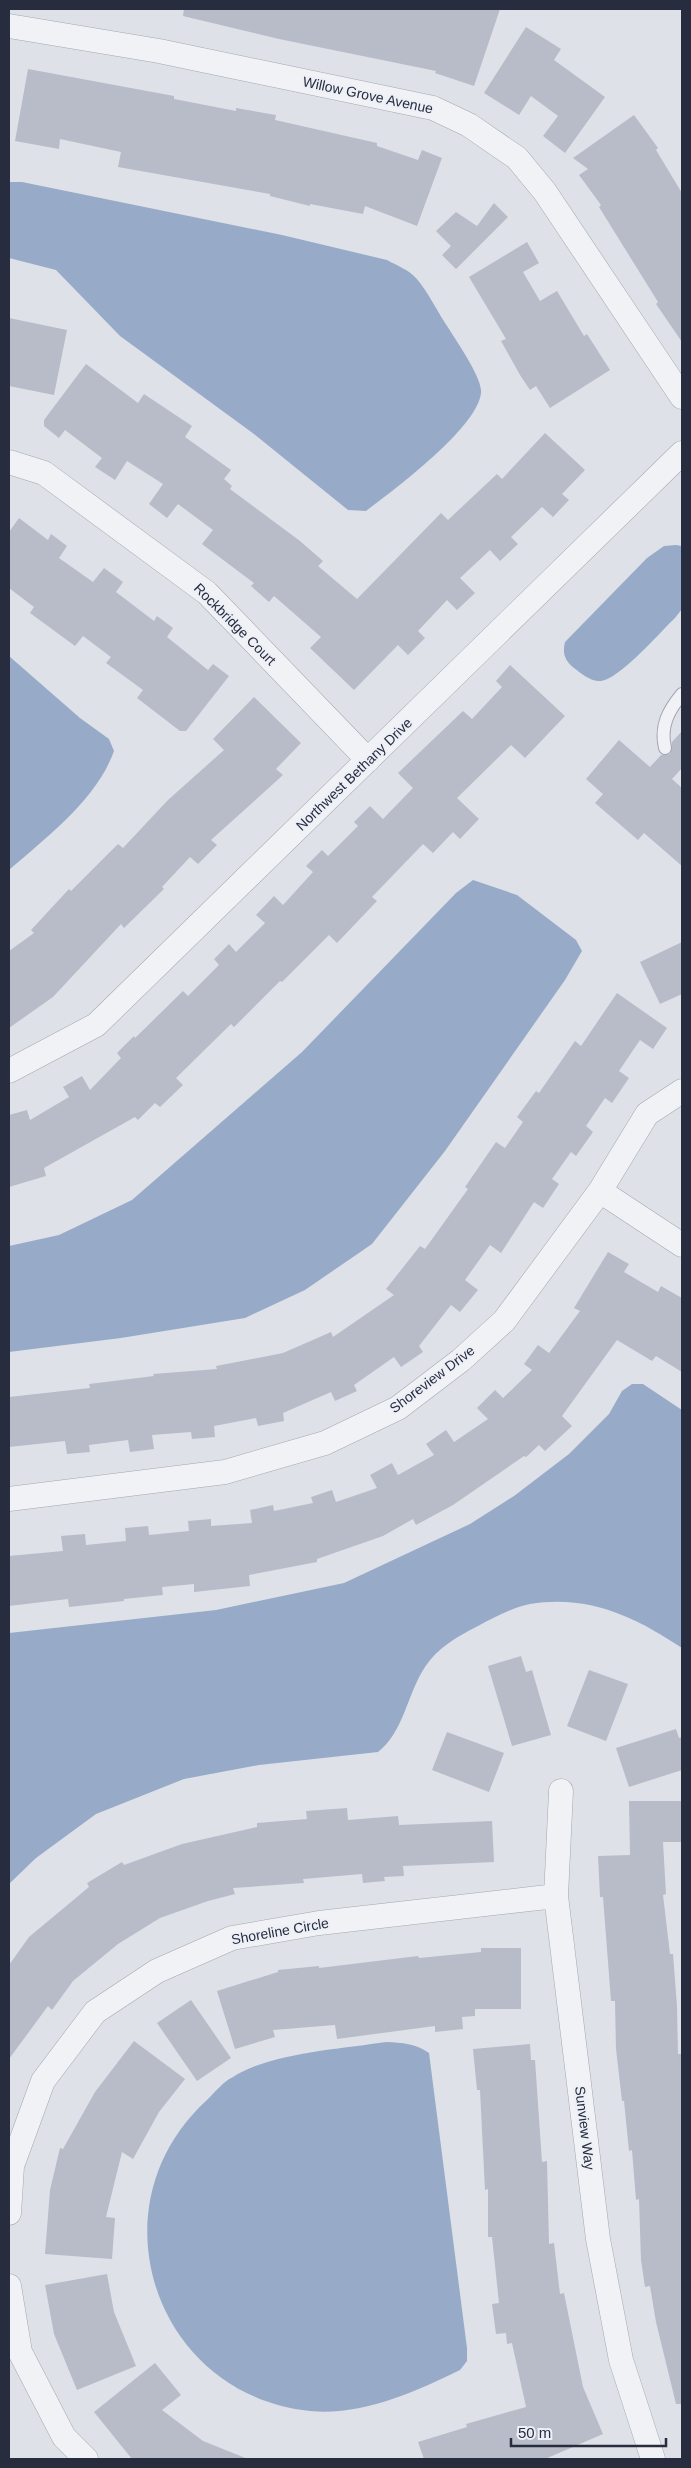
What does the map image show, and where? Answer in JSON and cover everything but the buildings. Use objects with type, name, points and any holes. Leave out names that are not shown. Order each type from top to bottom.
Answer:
[{"type":"street","name":"Willow Grove Avenue","points":[[9,26],[159,51],[433,108],[469,125],[516,158],[545,192],[682,397]]},
{"type":"street","name":"Northwest Bethany Drive","points":[[9,1071],[96,1025],[682,453]]},
{"type":"street","name":"Rockbridge Court","points":[[9,462],[44,473],[207,593],[368,760]]},
{"type":"street","name":"Shoreview Drive","points":[[9,1499],[225,1472],[325,1444],[398,1408],[461,1360],[504,1321],[600,1191],[647,1114],[682,1091]]},
{"type":"street","points":[[600,1191],[682,1245]]},
{"type":"street","name":"Sunview Way","points":[[561,1791],[556,1896],[598,2239],[621,2360],[649,2458]]},
{"type":"street","name":"Shoreline Circle","points":[[9,2213],[12,2166],[43,2081],[96,2012],[157,1970],[232,1938],[319,1923],[556,1896]]},
{"type":"street","points":[[9,2286],[20,2352],[64,2437],[86,2459]]},
{"type":"lane","points":[[665,748],[662,735],[664,724],[672,706],[682,694]]},
{"type":"water","points":[[9,182],[22,182],[282,235],[387,260],[406,270],[416,278],[463,351],[481,387],[476,407],[466,423],[450,440],[395,489],[366,511],[348,510],[254,434],[120,336],[56,270],[9,258]]},
{"type":"water","points":[[664,546],[682,546],[682,609],[675,618],[627,666],[606,680],[598,681],[592,679],[568,663],[564,650],[565,642],[647,558]]},
{"type":"water","points":[[9,656],[80,718],[109,739],[114,751],[106,769],[83,801],[54,831],[9,870]]},
{"type":"water","points":[[473,880],[517,895],[576,940],[582,951],[565,980],[445,1151],[372,1244],[305,1290],[245,1318],[121,1338],[9,1352],[9,1246],[59,1235],[132,1200],[302,1052],[456,893]]},
{"type":"water","points":[[632,1384],[643,1384],[682,1410],[682,1648],[629,1618],[591,1605],[572,1602],[551,1602],[530,1604],[517,1608],[463,1634],[448,1643],[430,1660],[419,1678],[394,1734],[378,1752],[259,1765],[184,1779],[96,1814],[36,1858],[9,1884],[9,1633],[216,1610],[344,1583],[470,1524],[514,1496],[569,1454],[609,1414],[622,1391]]},
{"type":"water","points":[[386,2042],[414,2045],[429,2053],[467,2348],[467,2361],[460,2370],[406,2394],[388,2401],[349,2410],[330,2412],[310,2411],[256,2397],[212,2370],[178,2333],[156,2289],[147,2240],[152,2191],[172,2143],[207,2100],[229,2079],[266,2062],[286,2057]]}]
